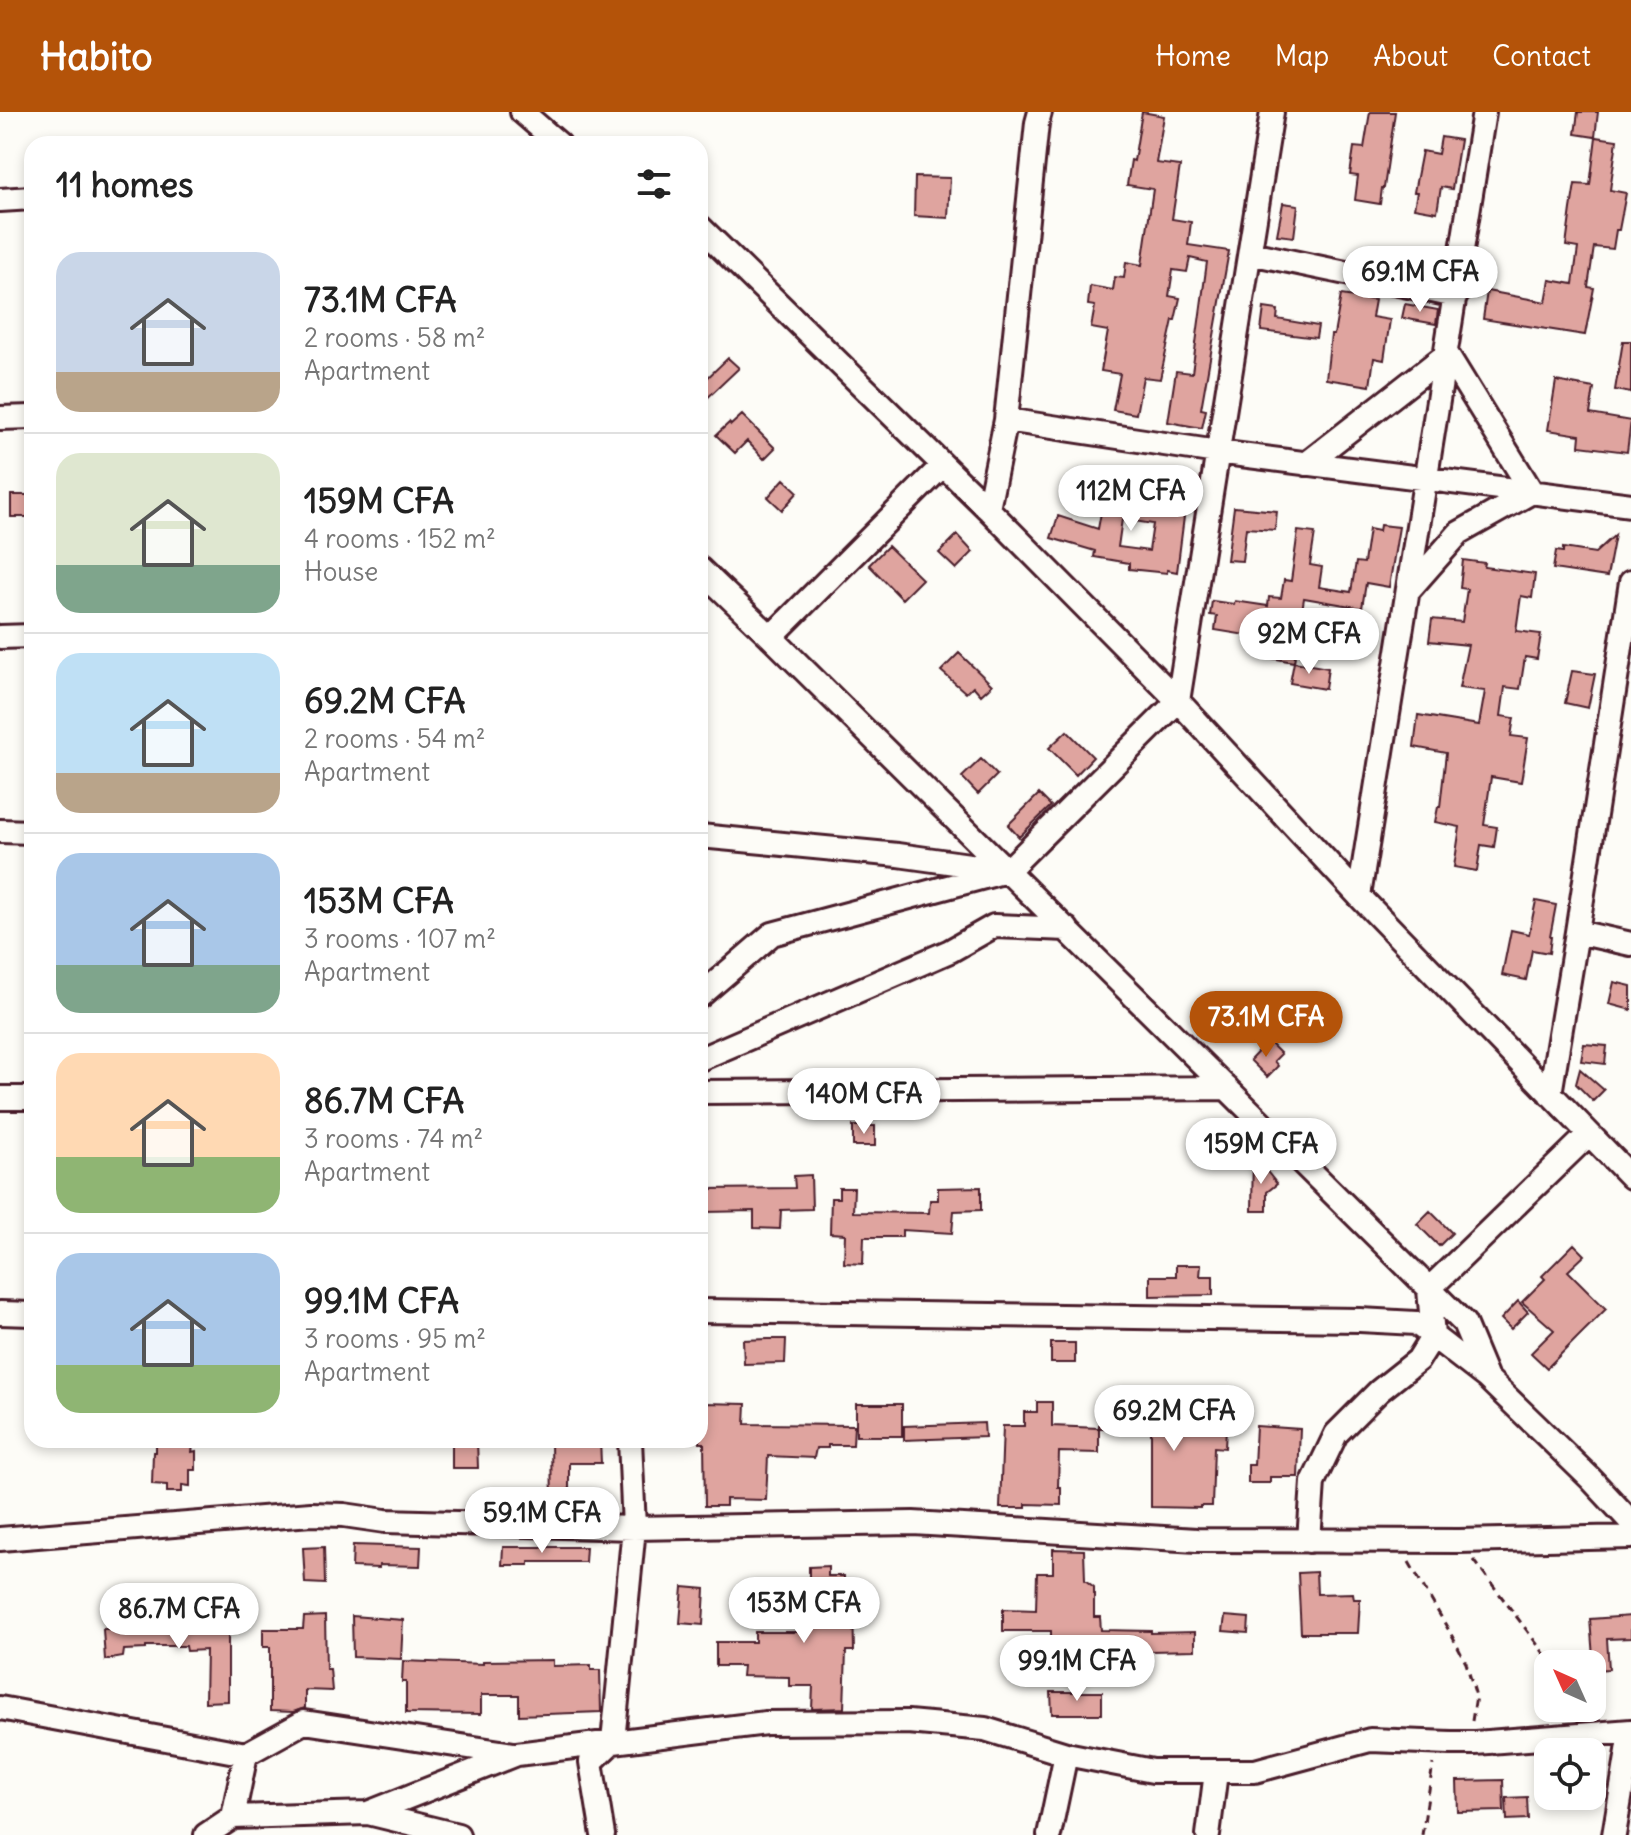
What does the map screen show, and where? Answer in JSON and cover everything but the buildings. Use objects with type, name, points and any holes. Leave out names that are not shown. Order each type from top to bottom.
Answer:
[{"type":"street","points":[[522,112],[550,136]]},
{"type":"street","points":[[988,509],[1006,420],[1040,112]]},
{"type":"street","points":[[708,989],[772,934],[1007,871],[1178,701],[1272,112]]},
{"type":"street","points":[[1359,896],[1484,112]]},
{"type":"street","points":[[0,200],[24,198]]},
{"type":"street","points":[[708,235],[988,509],[1178,701],[1359,896],[1631,1177]]},
{"type":"street","points":[[1250,253],[1456,296]]},
{"type":"street","points":[[1306,464],[1447,354]]},
{"type":"street","points":[[1447,354],[1532,492]]},
{"type":"street","points":[[0,418],[24,417]]},
{"type":"street","points":[[1006,420],[1217,452],[1631,505]]},
{"type":"street","points":[[771,637],[943,465]]},
{"type":"street","points":[[1407,592],[1459,533],[1532,492]]},
{"type":"street","points":[[708,577],[1464,1323],[1487,1378]]},
{"type":"street","points":[[1550,1094],[1631,582]]},
{"type":"street","points":[[0,637],[24,636]]},
{"type":"street","points":[[0,831],[24,832]]},
{"type":"street","points":[[708,837],[898,855],[1007,871]]},
{"type":"street","points":[[708,1056],[950,951],[994,926],[1067,929]]},
{"type":"street","points":[[1577,932],[1631,944]]},
{"type":"street","points":[[708,1092],[1227,1088]]},
{"type":"street","points":[[0,1098],[24,1098]]},
{"type":"street","points":[[1429,1289],[1589,1134]]},
{"type":"street","points":[[1309,1541],[1313,1482],[1336,1434],[1379,1391],[1418,1360],[1433,1336],[1429,1289]]},
{"type":"street","points":[[708,1311],[1416,1323],[1487,1378],[1631,1522]]},
{"type":"street","points":[[0,1313],[24,1314]]},
{"type":"street","points":[[603,1835],[591,1762],[613,1741],[634,1528],[630,1448]]},
{"type":"street","points":[[0,1539],[311,1514],[385,1521],[634,1528],[913,1523],[1197,1540],[1459,1541],[1631,1537]]},
{"type":"street","points":[[0,1708],[246,1754],[304,1722],[517,1754]]},
{"type":"street","points":[[368,1813],[517,1754],[766,1723],[908,1722],[985,1729],[1066,1754],[1153,1771],[1216,1772],[1255,1771],[1370,1740],[1469,1743],[1631,1732],[1614,1835]]},
{"type":"street","points":[[233,1817],[246,1754]]},
{"type":"street","points":[[1049,1835],[1066,1754]]},
{"type":"street","points":[[1208,1835],[1216,1772]]},
{"type":"street","points":[[206,1835],[233,1817],[368,1813],[458,1835]]},
{"type":"path","points":[[1397,1541],[1466,1663],[1476,1696],[1469,1743]]},
{"type":"path","points":[[1459,1541],[1541,1650]]},
{"type":"path","points":[[1422,1835],[1436,1743]]}]
